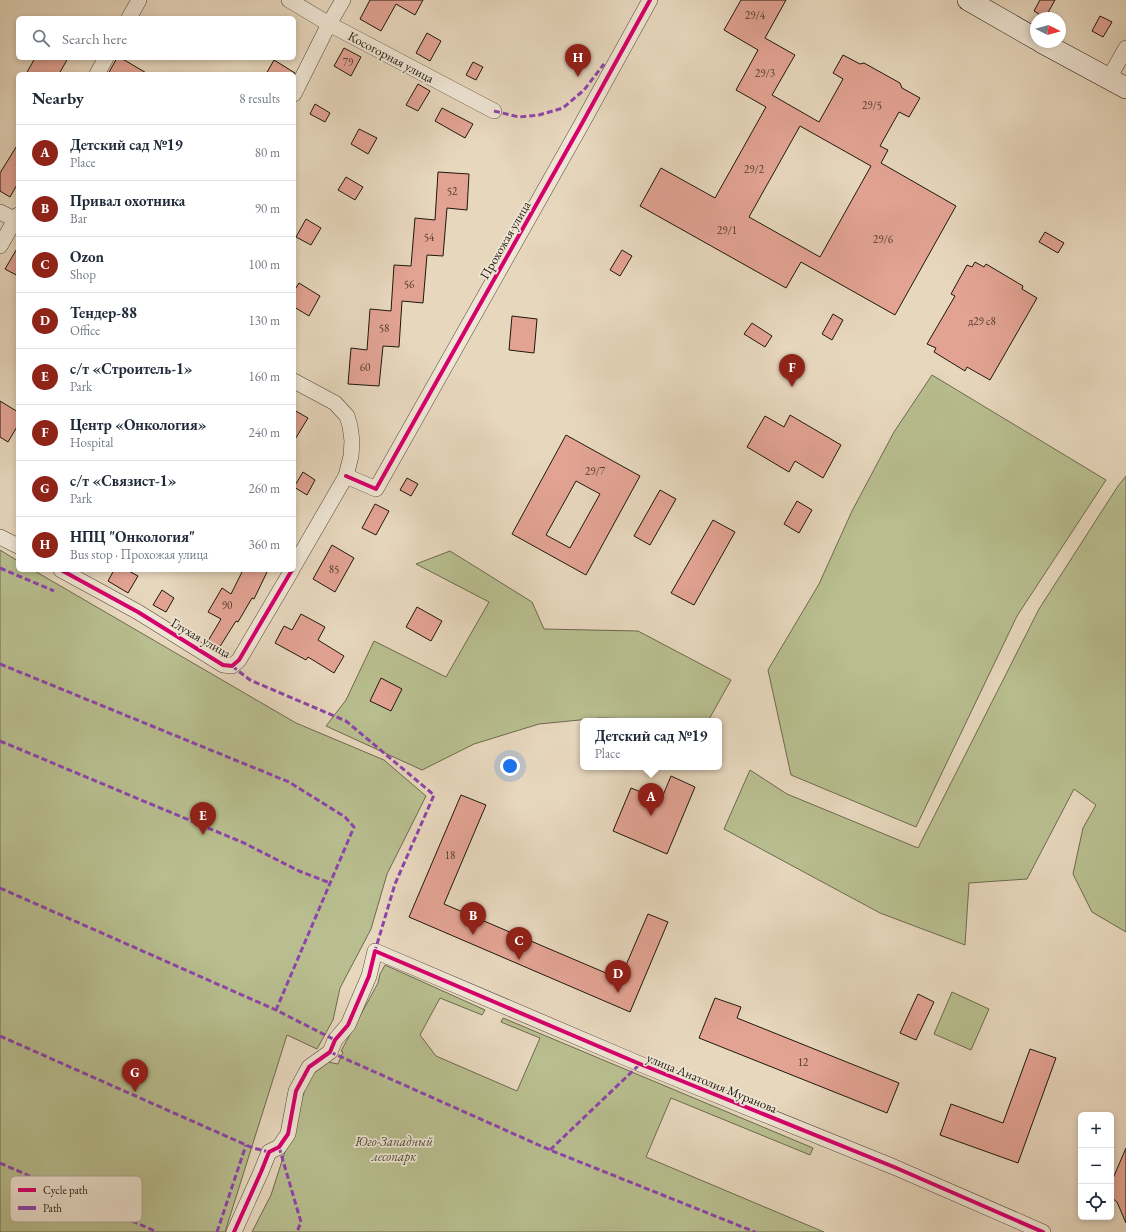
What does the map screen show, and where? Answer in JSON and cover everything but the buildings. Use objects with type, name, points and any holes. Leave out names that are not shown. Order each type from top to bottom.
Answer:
[{"type":"street","points":[[130,16],[139,0]]},
{"type":"street","name":"Косогорная улица","points":[[289,0],[329,24],[494,111]]},
{"type":"street","points":[[296,90],[329,24],[343,0]]},
{"type":"street","name":"Прохожая улица","points":[[346,476],[376,489],[650,0]]},
{"type":"street","points":[[968,0],[1030,36]]},
{"type":"street","points":[[1052,48],[1117,83],[1126,48]]},
{"type":"street","points":[[98,72],[105,60]]},
{"type":"street","points":[[0,212],[16,218]]},
{"type":"street","points":[[0,246],[16,220]]},
{"type":"street","points":[[296,382],[335,403],[346,416],[350,426],[352,441],[351,456],[346,476],[296,563]]},
{"type":"street","points":[[0,537],[16,545]]},
{"type":"street","name":"Глухая улица","points":[[65,572],[138,612],[223,665],[232,666],[239,660],[291,572]]},
{"type":"street","name":"улица Анатолия Муранова","points":[[234,1232],[261,1172],[268,1152],[279,1147],[288,1134],[296,1091],[309,1067],[330,1052],[335,1040],[348,1025],[369,976],[375,951],[640,1064],[894,1167],[1043,1232]]},
{"type":"green space","points":[[932,375],[1106,480],[1017,616],[916,827],[791,775],[768,670],[819,584],[852,511],[894,432]]},
{"type":"green space","points":[[1126,476],[1126,932],[1092,912],[1073,874],[1083,828],[1096,805],[1074,789],[1027,879],[969,883],[965,945],[880,913],[724,829],[750,770],[787,794],[918,848],[1039,609],[1118,486]]},
{"type":"green space","points":[[0,550],[16,560],[16,572],[36,572],[296,723],[384,760],[426,796],[387,874],[371,929],[340,988],[333,1020],[317,1049],[287,1035],[225,1232],[0,1232]]},
{"type":"green space","points":[[450,551],[532,602],[544,629],[638,631],[731,680],[710,718],[580,718],[580,720],[539,724],[474,744],[422,770],[326,726],[346,700],[374,641],[446,677],[489,602],[416,564]]},
{"type":"green space","name":"Юго-Западный лесопарк","points":[[385,965],[485,1010],[482,1015],[440,998],[420,1035],[436,1056],[517,1091],[540,1038],[501,1022],[503,1018],[813,1148],[810,1155],[671,1098],[646,1157],[824,1232],[252,1232],[271,1195],[309,1077],[328,1062],[338,1064],[343,1052],[341,1051],[378,983],[380,974]]},
{"type":"green space","points":[[952,992],[989,1009],[971,1050],[934,1034]]},
{"type":"marked path","points":[[494,111],[519,117],[539,115],[563,108],[584,90],[604,64]]},
{"type":"marked path","points":[[0,568],[54,591]]},
{"type":"marked path","points":[[0,664],[289,782],[345,817],[354,827],[276,1010]]},
{"type":"marked path","points":[[232,666],[250,680],[346,721],[434,795],[395,884],[375,951]]},
{"type":"marked path","points":[[0,741],[244,843],[299,871],[330,883]]},
{"type":"marked path","points":[[0,888],[276,1010],[335,1040]]},
{"type":"marked path","points":[[0,1036],[253,1148],[269,1152]]},
{"type":"marked path","points":[[330,1052],[550,1150],[755,1232]]},
{"type":"marked path","points":[[550,1150],[640,1064]]},
{"type":"marked path","points":[[217,1232],[246,1145]]},
{"type":"marked path","points":[[279,1147],[301,1222],[297,1232]]},
{"type":"marked path","points":[[0,1163],[30,1176]]},
{"type":"marked path","points":[[134,1222],[157,1232]]},
{"type":"cycle path","points":[[346,476],[376,489],[650,0]]},
{"type":"cycle path","points":[[65,572],[138,612],[223,665],[232,666],[239,660],[291,572]]},
{"type":"cycle path","points":[[234,1232],[269,1152],[279,1147],[288,1134],[296,1091],[309,1067],[330,1052],[335,1040],[348,1025],[369,976],[375,951],[640,1064],[894,1167],[1043,1232]]},
{"type":"place","name":"НПЦ \"Онкология\"","points":[[578,77]]},
{"type":"place","name":"Центр «Онкология»","points":[[792,387]]},
{"type":"place","name":"Детский сад №19","points":[[651,816]]},
{"type":"place","name":"с/т «Строитель-1»","points":[[203,835]]},
{"type":"place","name":"Привал охотника","points":[[473,935]]},
{"type":"place","name":"Ozon","points":[[519,960]]},
{"type":"place","name":"Тендер-88","points":[[618,993]]},
{"type":"place","name":"с/т «Связист-1»","points":[[135,1092]]}]
